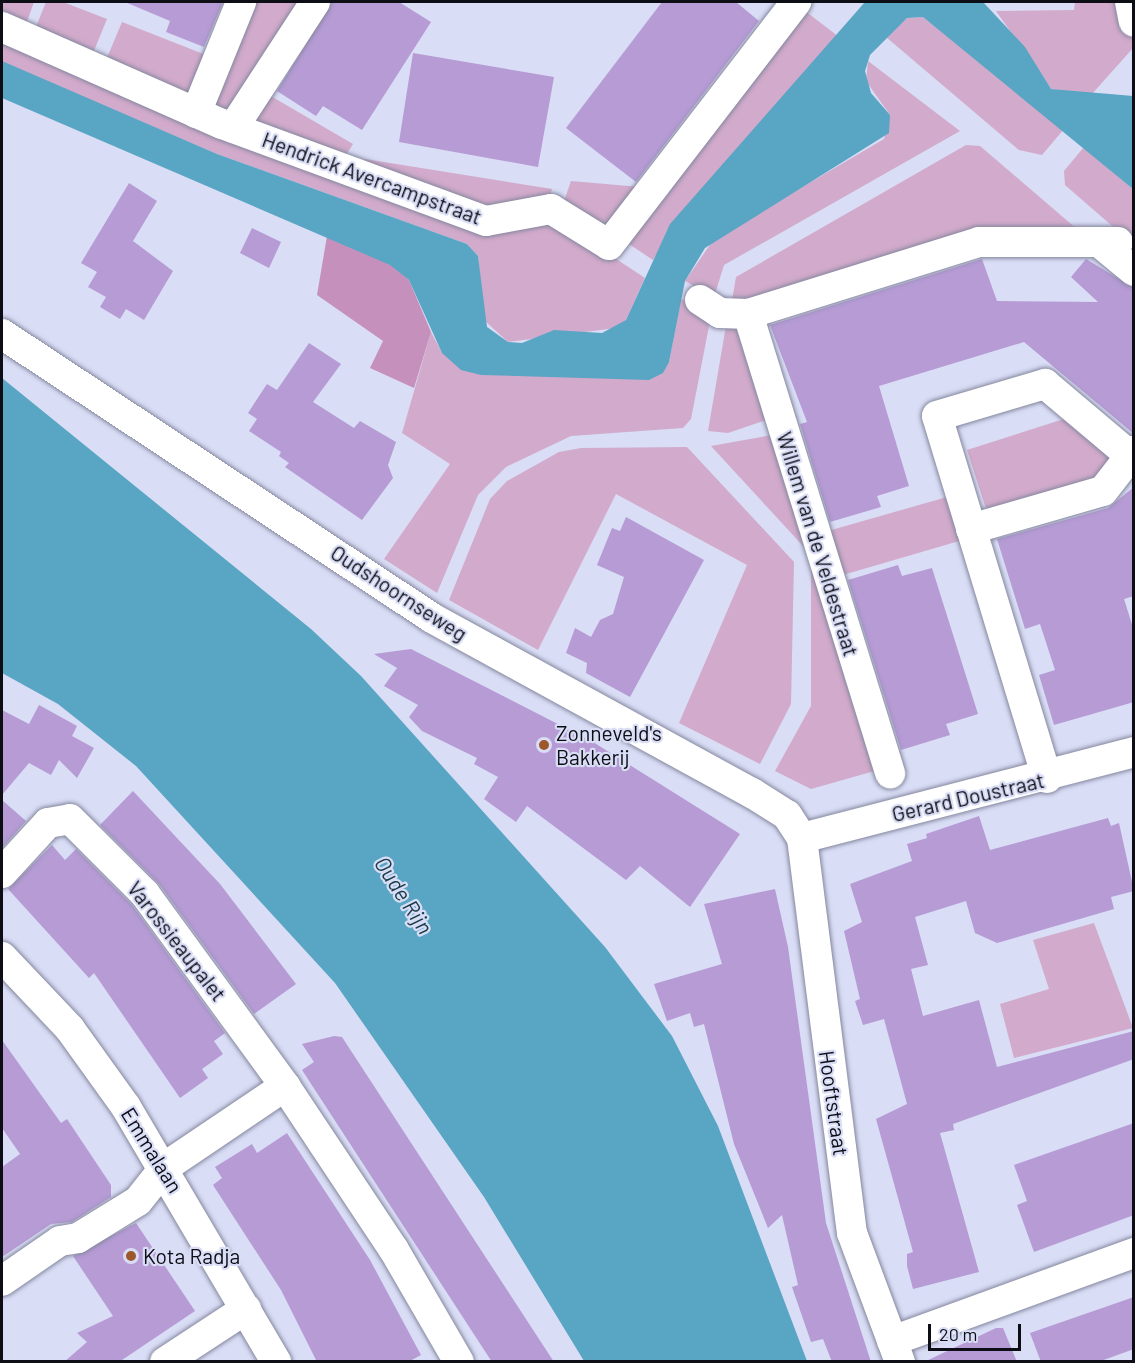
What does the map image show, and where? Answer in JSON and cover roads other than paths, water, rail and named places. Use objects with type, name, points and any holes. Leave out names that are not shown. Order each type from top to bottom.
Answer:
[{"type":"street","points":[[196,113],[242,2]]},
{"type":"street","name":"Hendrick Avercampstraat","points":[[233,128],[315,2]]},
{"type":"street","name":"Hendrick Avercampstraat","points":[[2,27],[233,128],[486,221],[551,209],[620,251],[796,2]]},
{"type":"street","points":[[1130,2],[1134,22]]},
{"type":"street","points":[[700,300],[720,313],[748,314],[978,242],[1109,243],[1134,272]]},
{"type":"street","name":"Willem van de Veldestraat","points":[[748,314],[890,774]]},
{"type":"street","name":"Oudshoornseweg","points":[[2,334],[142,422],[432,618],[752,793],[787,815],[802,838]]},
{"type":"street","points":[[971,529],[1102,491],[1132,455],[1045,384],[937,416],[971,529],[1047,778]]},
{"type":"street","name":"Gerard Doustraat","points":[[802,838],[1047,778],[1134,752]]},
{"type":"street","name":"Varossieaupalet","points":[[2,873],[48,823],[70,819],[145,894],[285,1086],[394,1250],[459,1362]]},
{"type":"street","name":"Hooftstraat","points":[[802,838],[852,1233],[896,1352]]},
{"type":"street","name":"Emmalaan","points":[[2,957],[70,1029],[165,1167],[276,1362]]},
{"type":"street","points":[[2,1281],[60,1241],[78,1238],[138,1201],[165,1167],[285,1086]]},
{"type":"street","points":[[896,1352],[1134,1253]]},
{"type":"street","points":[[165,1362],[246,1309]]},
{"type":"water","points":[[865,2],[983,2],[1025,47],[1051,89],[1133,96],[1133,189],[923,17],[907,18],[870,55],[865,71],[871,93],[890,115],[889,133],[705,248],[685,281],[669,362],[663,373],[649,380],[481,375],[461,370],[442,353],[409,280],[390,265],[2,98],[2,61],[217,154],[467,244],[478,256],[487,327],[508,342],[522,343],[554,330],[602,333],[626,320],[670,224]]},
{"type":"water","name":"Oude Rijn","points":[[2,378],[311,629],[361,676],[605,947],[672,1036],[718,1126],[807,1361],[584,1361],[484,1197],[335,983],[136,766],[58,704],[2,673]]},
{"type":"place","name":"Zonneveld's Bakkerij","points":[[544,745]]},
{"type":"place","name":"Kota Radja","points":[[131,1256]]}]
